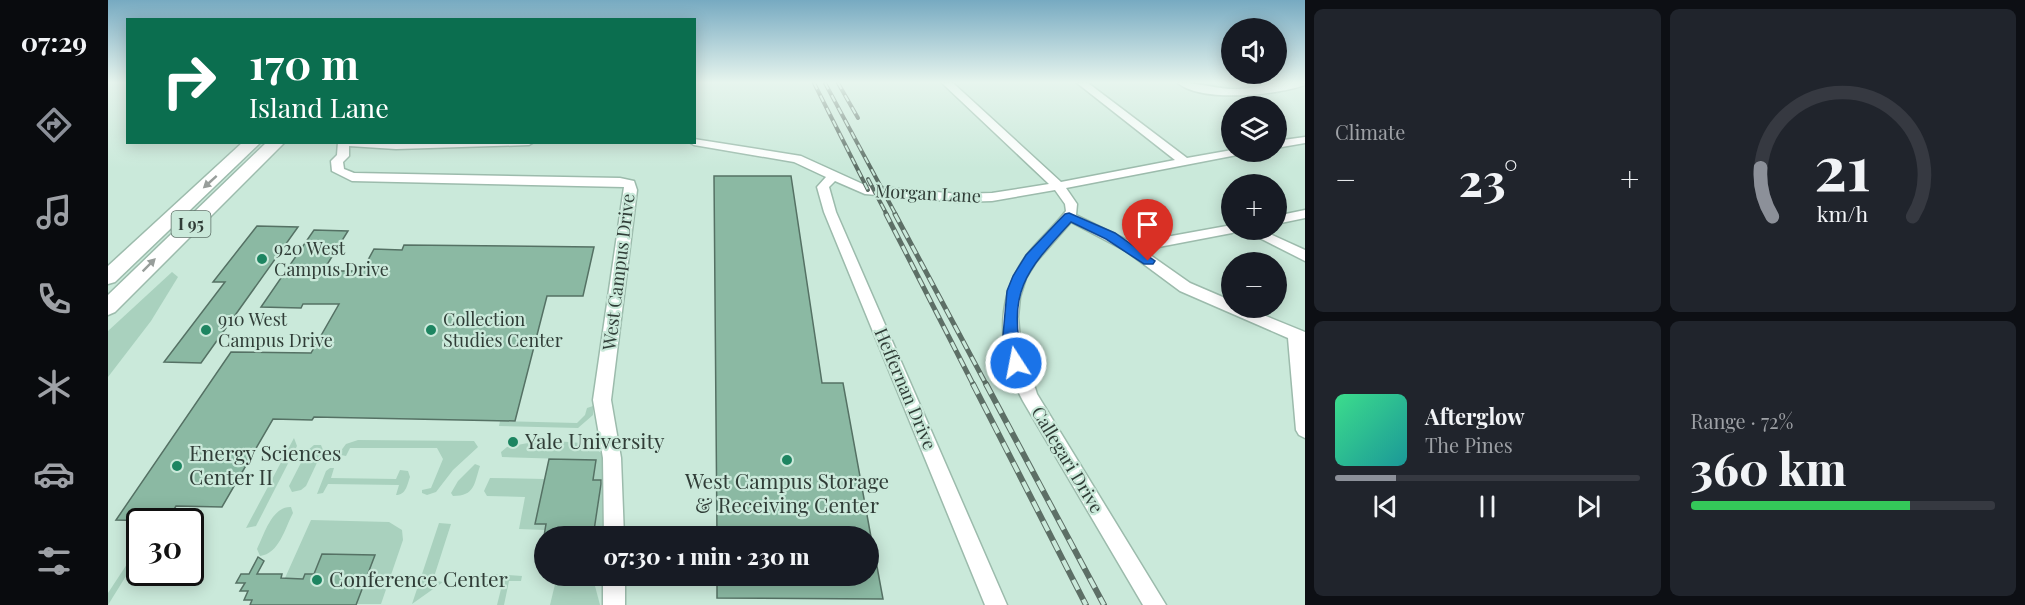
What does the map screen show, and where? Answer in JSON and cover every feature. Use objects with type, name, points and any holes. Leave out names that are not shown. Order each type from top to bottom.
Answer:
[{"type":"highway","name":"I 95","points":[[108,277],[251,144]]},
{"type":"highway","name":"I 95","points":[[108,307],[275,144]]},
{"type":"street","points":[[977,111],[1058,186],[1071,204],[1072,211],[1069,216],[1131,248],[1185,287],[1221,302]]},
{"type":"street","points":[[1119,111],[1184,161]]},
{"type":"street","points":[[1287,143],[1305,140]]},
{"type":"street","name":"Morgan Lane","points":[[696,142],[797,159],[865,190],[946,198],[992,197],[1221,155]]},
{"type":"street","name":"West Campus Drive","points":[[346,144],[343,156],[337,161],[337,168],[338,171],[352,177],[630,184],[632,190],[602,400],[612,458],[614,526]]},
{"type":"street","points":[[366,144],[396,147],[476,144]]},
{"type":"street","name":"Heffernan Drive","points":[[833,176],[823,187],[830,212],[996,605]]},
{"type":"street","points":[[1287,218],[1305,214]]},
{"type":"street","name":"Callegari Drive","points":[[1069,216],[1030,258],[1019,276],[1013,291],[1012,345],[1029,396],[1155,605]]},
{"type":"street","points":[[1131,248],[1221,231]]},
{"type":"street","points":[[1272,240],[1305,256]]},
{"type":"street","points":[[1257,318],[1301,337],[1305,429]]},
{"type":"street","points":[[614,586],[614,605]]},
{"type":"green space","points":[[172,272],[178,277],[151,321],[108,377],[108,331]]},
{"type":"green space","points":[[593,406],[593,415],[578,428],[499,426],[500,421],[577,423],[585,415],[587,408]]},
{"type":"green space","points":[[294,438],[297,446],[256,526],[246,528]]},
{"type":"green space","points":[[358,440],[474,441],[478,447],[453,470],[436,492],[427,495],[422,493],[422,490],[431,488],[443,459],[437,448],[350,448],[346,456],[341,455],[340,452],[346,444]]},
{"type":"green space","points":[[570,442],[581,443],[599,451],[605,458],[607,526],[595,526],[602,481],[593,480],[596,460],[502,457],[501,452],[507,447],[528,443]]},
{"type":"green space","points":[[314,445],[321,445],[323,450],[306,486],[292,492],[289,486],[307,451]]},
{"type":"green space","points":[[475,464],[480,466],[470,491],[453,496],[451,493],[458,481]]},
{"type":"green space","points":[[334,468],[331,478],[396,479],[400,470],[408,471],[410,477],[406,489],[399,495],[396,495],[399,485],[328,484],[323,493],[317,494],[326,471]]},
{"type":"green space","points":[[490,478],[545,479],[535,524],[546,524],[546,526],[534,526],[534,530],[519,529],[525,497],[487,496],[484,491]]},
{"type":"green space","points":[[291,507],[293,513],[281,539],[272,551],[260,556],[257,549],[270,522],[279,511]]},
{"type":"green space","points":[[311,520],[389,522],[402,530],[403,540],[381,604],[356,604],[374,555],[322,554],[314,574],[305,574],[303,579],[285,578]]},
{"type":"green space","points":[[439,523],[451,524],[433,580],[443,582],[412,604]]},
{"type":"green space","points":[[126,566],[126,576],[108,605],[108,593]]},
{"type":"green space","points":[[496,574],[522,576],[521,581],[509,581],[504,605],[497,605],[503,581],[492,581]]},
{"type":"green space","points":[[555,586],[595,586],[600,605],[550,605]]},
{"type":"building","name":"West Campus Storage & Receiving Center","points":[[714,176],[791,176],[822,383],[843,383],[869,526],[717,526]]},
{"type":"building","points":[[257,226],[298,227],[201,363],[164,362],[225,282],[213,282]]},
{"type":"building","name":"Collection Studies Center","points":[[314,230],[348,231],[323,271],[362,271],[374,249],[402,250],[404,245],[594,247],[583,296],[547,296],[515,421],[314,417],[312,420],[273,419],[222,507],[126,508],[126,520],[116,520],[231,352],[311,353],[339,304],[303,304],[301,308],[261,307]]},
{"type":"building","points":[[549,459],[596,460],[593,480],[601,480],[601,484],[595,526],[535,524]]},
{"type":"building","name":"Conference Center","points":[[322,554],[375,555],[356,605],[250,605],[252,600],[244,600],[248,591],[240,591],[245,583],[236,583],[241,574],[249,574],[258,557],[264,561],[257,574],[282,574],[281,578],[303,579],[305,574],[314,574]]},
{"type":"building","points":[[879,577],[883,599],[717,598],[717,586],[879,586]]},
{"type":"railway","points":[[828,111],[868,190]]},
{"type":"railway","points":[[840,111],[896,215]]},
{"type":"railway","points":[[854,111],[858,118]]},
{"type":"railway","points":[[868,179],[887,215]]},
{"type":"railway","points":[[886,214],[974,386]]},
{"type":"railway","points":[[895,214],[987,386]]},
{"type":"railway","points":[[973,384],[1086,605]]},
{"type":"railway","points":[[986,384],[1104,605]]},
{"type":"place","name":"920 West Campus Drive","points":[[262,259]]},
{"type":"place","name":"910 West Campus Drive","points":[[206,330]]},
{"type":"place","name":"Collection Studies Center","points":[[431,330]]},
{"type":"place","name":"Yale University","points":[[513,442]]},
{"type":"place","name":"West Campus Storage & Receiving Center","points":[[787,460]]},
{"type":"place","name":"Energy Sciences Center II","points":[[177,466]]},
{"type":"place","name":"Conference Center","points":[[317,580]]},
{"type":"route","points":[[1016,363],[1010,336],[1013,291],[1030,258],[1069,216],[1111,236],[1148,261]]}]
